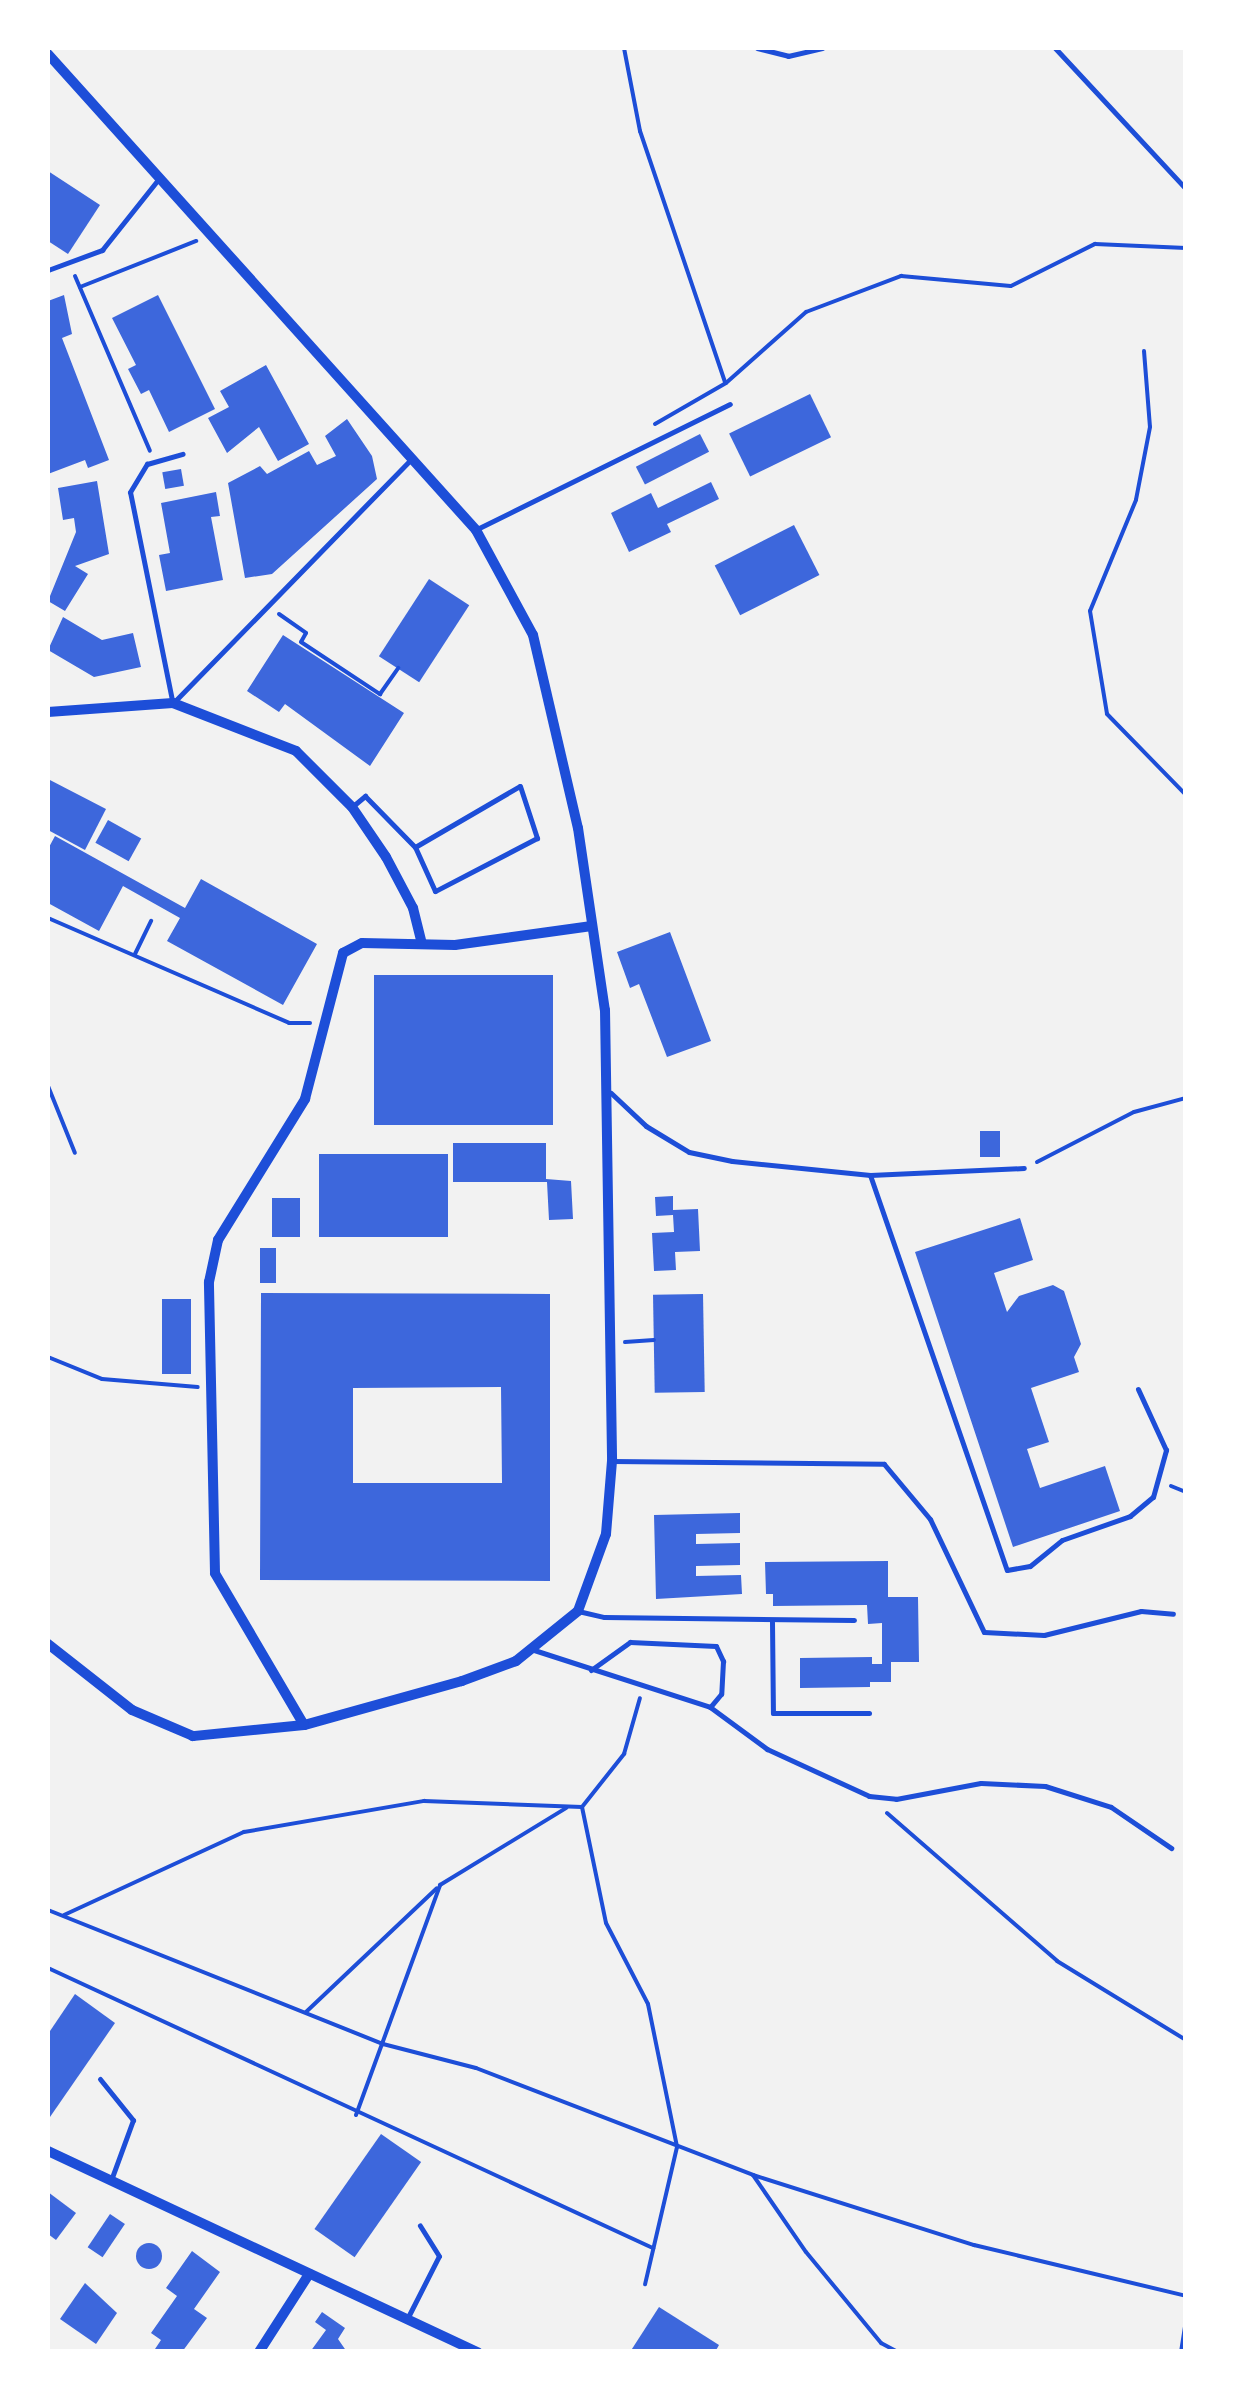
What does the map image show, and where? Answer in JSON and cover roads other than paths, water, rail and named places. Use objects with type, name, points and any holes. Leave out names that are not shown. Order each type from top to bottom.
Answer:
[{"type":"street","points":[[48,54],[476,530],[533,636],[592,926],[611,1093],[612,1461],[606,1534],[578,1611],[534,1650],[462,1681],[304,1725],[218,1738],[178,1732],[132,1710],[48,1644]]},
{"type":"street","points":[[48,712],[172,703],[296,751],[352,807],[414,908],[422,944]]},
{"type":"street","points":[[304,1725],[215,1573],[209,1282],[218,1240],[305,1099],[333,972],[344,953],[362,943],[422,944],[592,926]]},
{"type":"street","points":[[48,2151],[478,2352]]},
{"type":"street","points":[[259,2352],[310,2274]]},
{"type":"lane","points":[[757,48],[788,56],[822,48]]},
{"type":"lane","points":[[1055,48],[1186,189]]},
{"type":"lane","points":[[48,270],[102,250],[160,177]]},
{"type":"lane","points":[[476,530],[730,404]]},
{"type":"lane","points":[[172,703],[130,510],[135,478],[155,461],[183,454]]},
{"type":"lane","points":[[172,703],[413,457]]},
{"type":"lane","points":[[352,807],[365,796],[414,846],[435,891],[537,838],[520,786],[414,846]]},
{"type":"lane","points":[[611,1093],[646,1126],[689,1152],[732,1161],[870,1175],[1024,1168]]},
{"type":"lane","points":[[870,1175],[1007,1570],[1030,1566],[1062,1540],[1130,1516],[1162,1482],[1166,1450],[1138,1389]]},
{"type":"lane","points":[[612,1461],[884,1464],[930,1519],[984,1632],[1044,1635],[1140,1611],[1172,1614]]},
{"type":"lane","points":[[578,1611],[772,1622],[854,1620]]},
{"type":"lane","points":[[772,1622],[773,1712],[870,1713]]},
{"type":"lane","points":[[590,1670],[630,1642],[716,1646],[723,1660],[721,1694],[710,1707]]},
{"type":"lane","points":[[534,1650],[710,1707],[767,1749],[869,1796],[913,1797],[981,1782],[1045,1786],[1111,1806],[1171,1848]]},
{"type":"lane","points":[[100,2079],[133,2120],[110,2180]]},
{"type":"lane","points":[[408,2317],[439,2256],[420,2225]]}]
